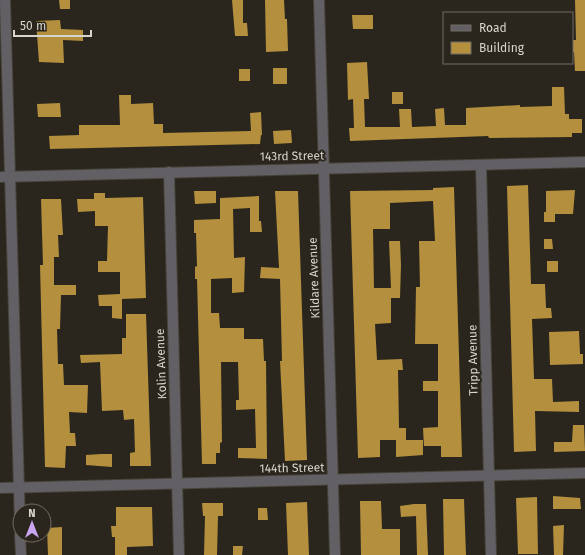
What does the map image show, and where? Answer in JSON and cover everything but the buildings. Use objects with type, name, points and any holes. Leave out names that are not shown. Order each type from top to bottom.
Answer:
[{"type":"street","points":[[5,0],[5,176],[19,503]]},
{"type":"street","name":"Kildare Avenue","points":[[319,0],[335,555]]},
{"type":"street","name":"143rd Street","points":[[5,176],[585,162]]},
{"type":"street","name":"Tripp Avenue","points":[[481,165],[491,555]]},
{"type":"street","name":"Kolin Avenue","points":[[169,172],[179,555]]},
{"type":"street","name":"144th Street","points":[[0,488],[585,473]]},
{"type":"street","points":[[20,543],[21,555]]}]
